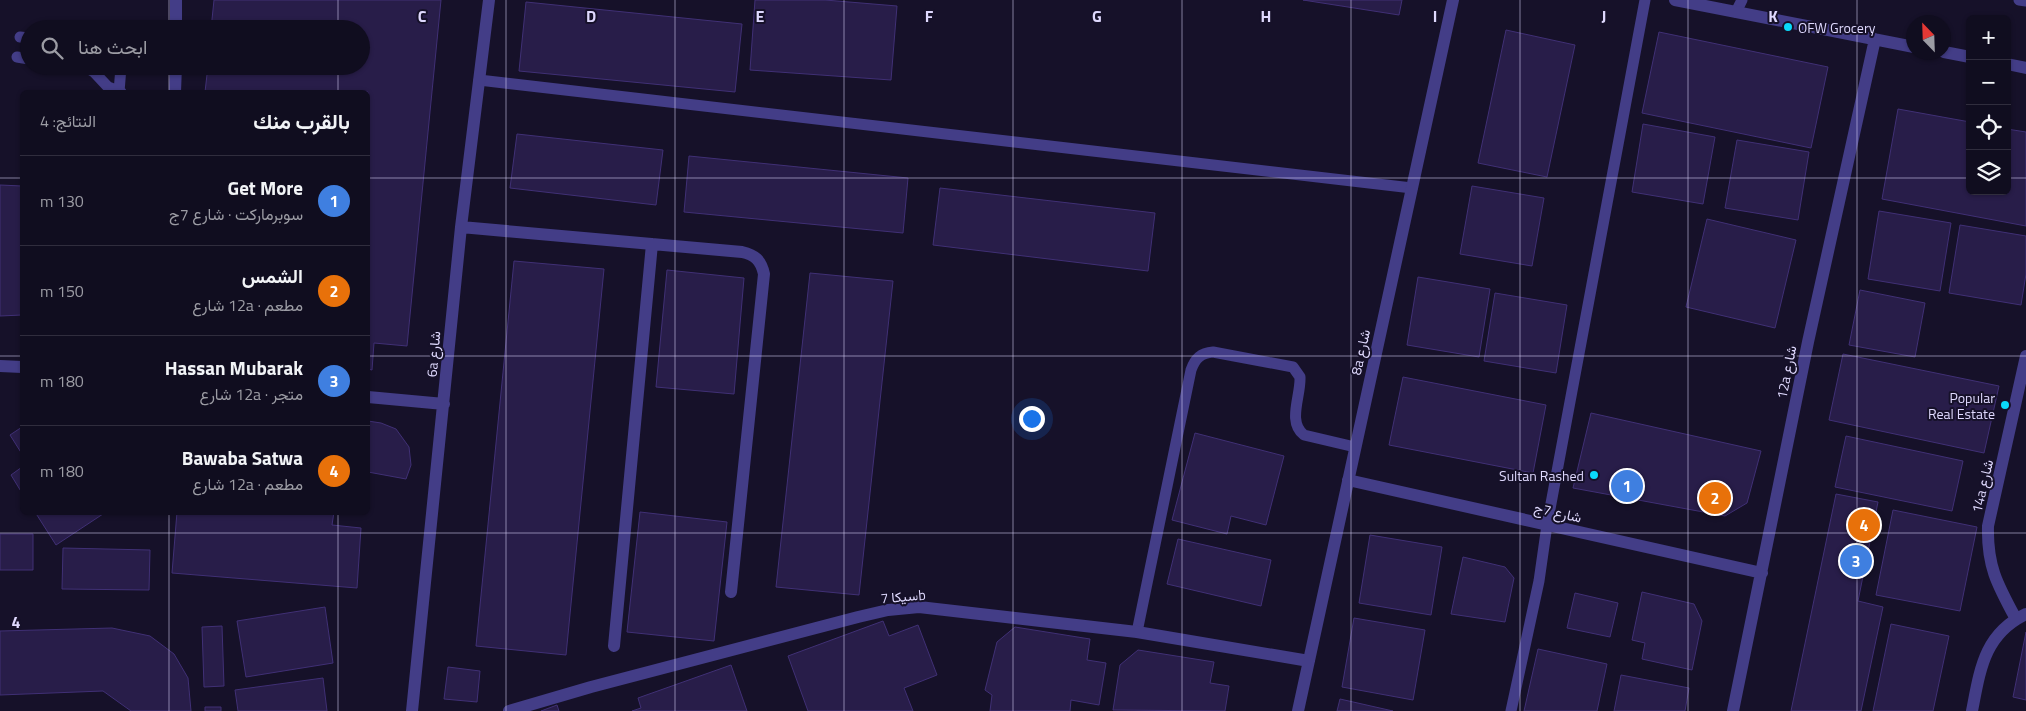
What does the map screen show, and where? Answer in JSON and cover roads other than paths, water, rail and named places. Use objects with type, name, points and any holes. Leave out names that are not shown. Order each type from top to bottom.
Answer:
[{"type":"street","points":[[176,0],[176,20]]},
{"type":"street","name":"6a شارع","points":[[412,711],[461,227],[489,0]]},
{"type":"street","name":"8a شارع","points":[[1298,711],[1453,0]]},
{"type":"street","points":[[1675,0],[1906,45]]},
{"type":"street","name":"12a شارع","points":[[1732,711],[1762,573],[1808,342],[1874,39]]},
{"type":"street","points":[[1951,53],[1966,56]]},
{"type":"street","points":[[2011,65],[2026,68]]},
{"type":"street","points":[[175,90],[176,75]]},
{"type":"street","points":[[461,227],[750,254],[758,258],[764,274],[731,592]]},
{"type":"street","points":[[614,646],[652,244]]},
{"type":"street","name":"14a شارع","points":[[1972,711],[1984,658],[1991,643],[2002,629],[2021,616],[1997,585],[1991,566],[1988,526],[2026,356]]},
{"type":"street","points":[[0,366],[20,367]]},
{"type":"street","points":[[370,397],[444,404]]},
{"type":"street","name":"شارع 7ج","points":[[1348,480],[1762,573]]},
{"type":"street","name":"سيكا 7b","points":[[509,711],[591,687],[888,610],[919,607],[1137,632],[1309,661]]},
{"type":"lane","points":[[1511,711],[1539,582],[1547,525],[1645,0]]},
{"type":"lane","points":[[1736,12],[1742,0]]},
{"type":"lane","points":[[2019,0],[2026,1]]},
{"type":"lane","points":[[97,75],[108,87],[115,90]]},
{"type":"lane","points":[[119,75],[119,90]]},
{"type":"lane","points":[[479,80],[1412,188]]},
{"type":"lane","points":[[1137,632],[1191,370],[1193,363],[1199,356],[1213,352],[1293,367],[1300,377],[1295,419],[1299,431],[1304,435],[1355,447]]},
{"type":"place","name":"OFW Grocery","points":[[1788,27]]},
{"type":"place","name":"Popular Real Estate","points":[[2005,405]]},
{"type":"place","name":"Sultan Rashed","points":[[1594,475]]},
{"type":"place","name":"Get More","points":[[1627,486]]},
{"type":"place","name":"الشمس","points":[[1715,498]]},
{"type":"place","name":"Bawaba Satwa","points":[[1864,525]]},
{"type":"place","name":"Hassan Mubarak","points":[[1856,561]]}]
